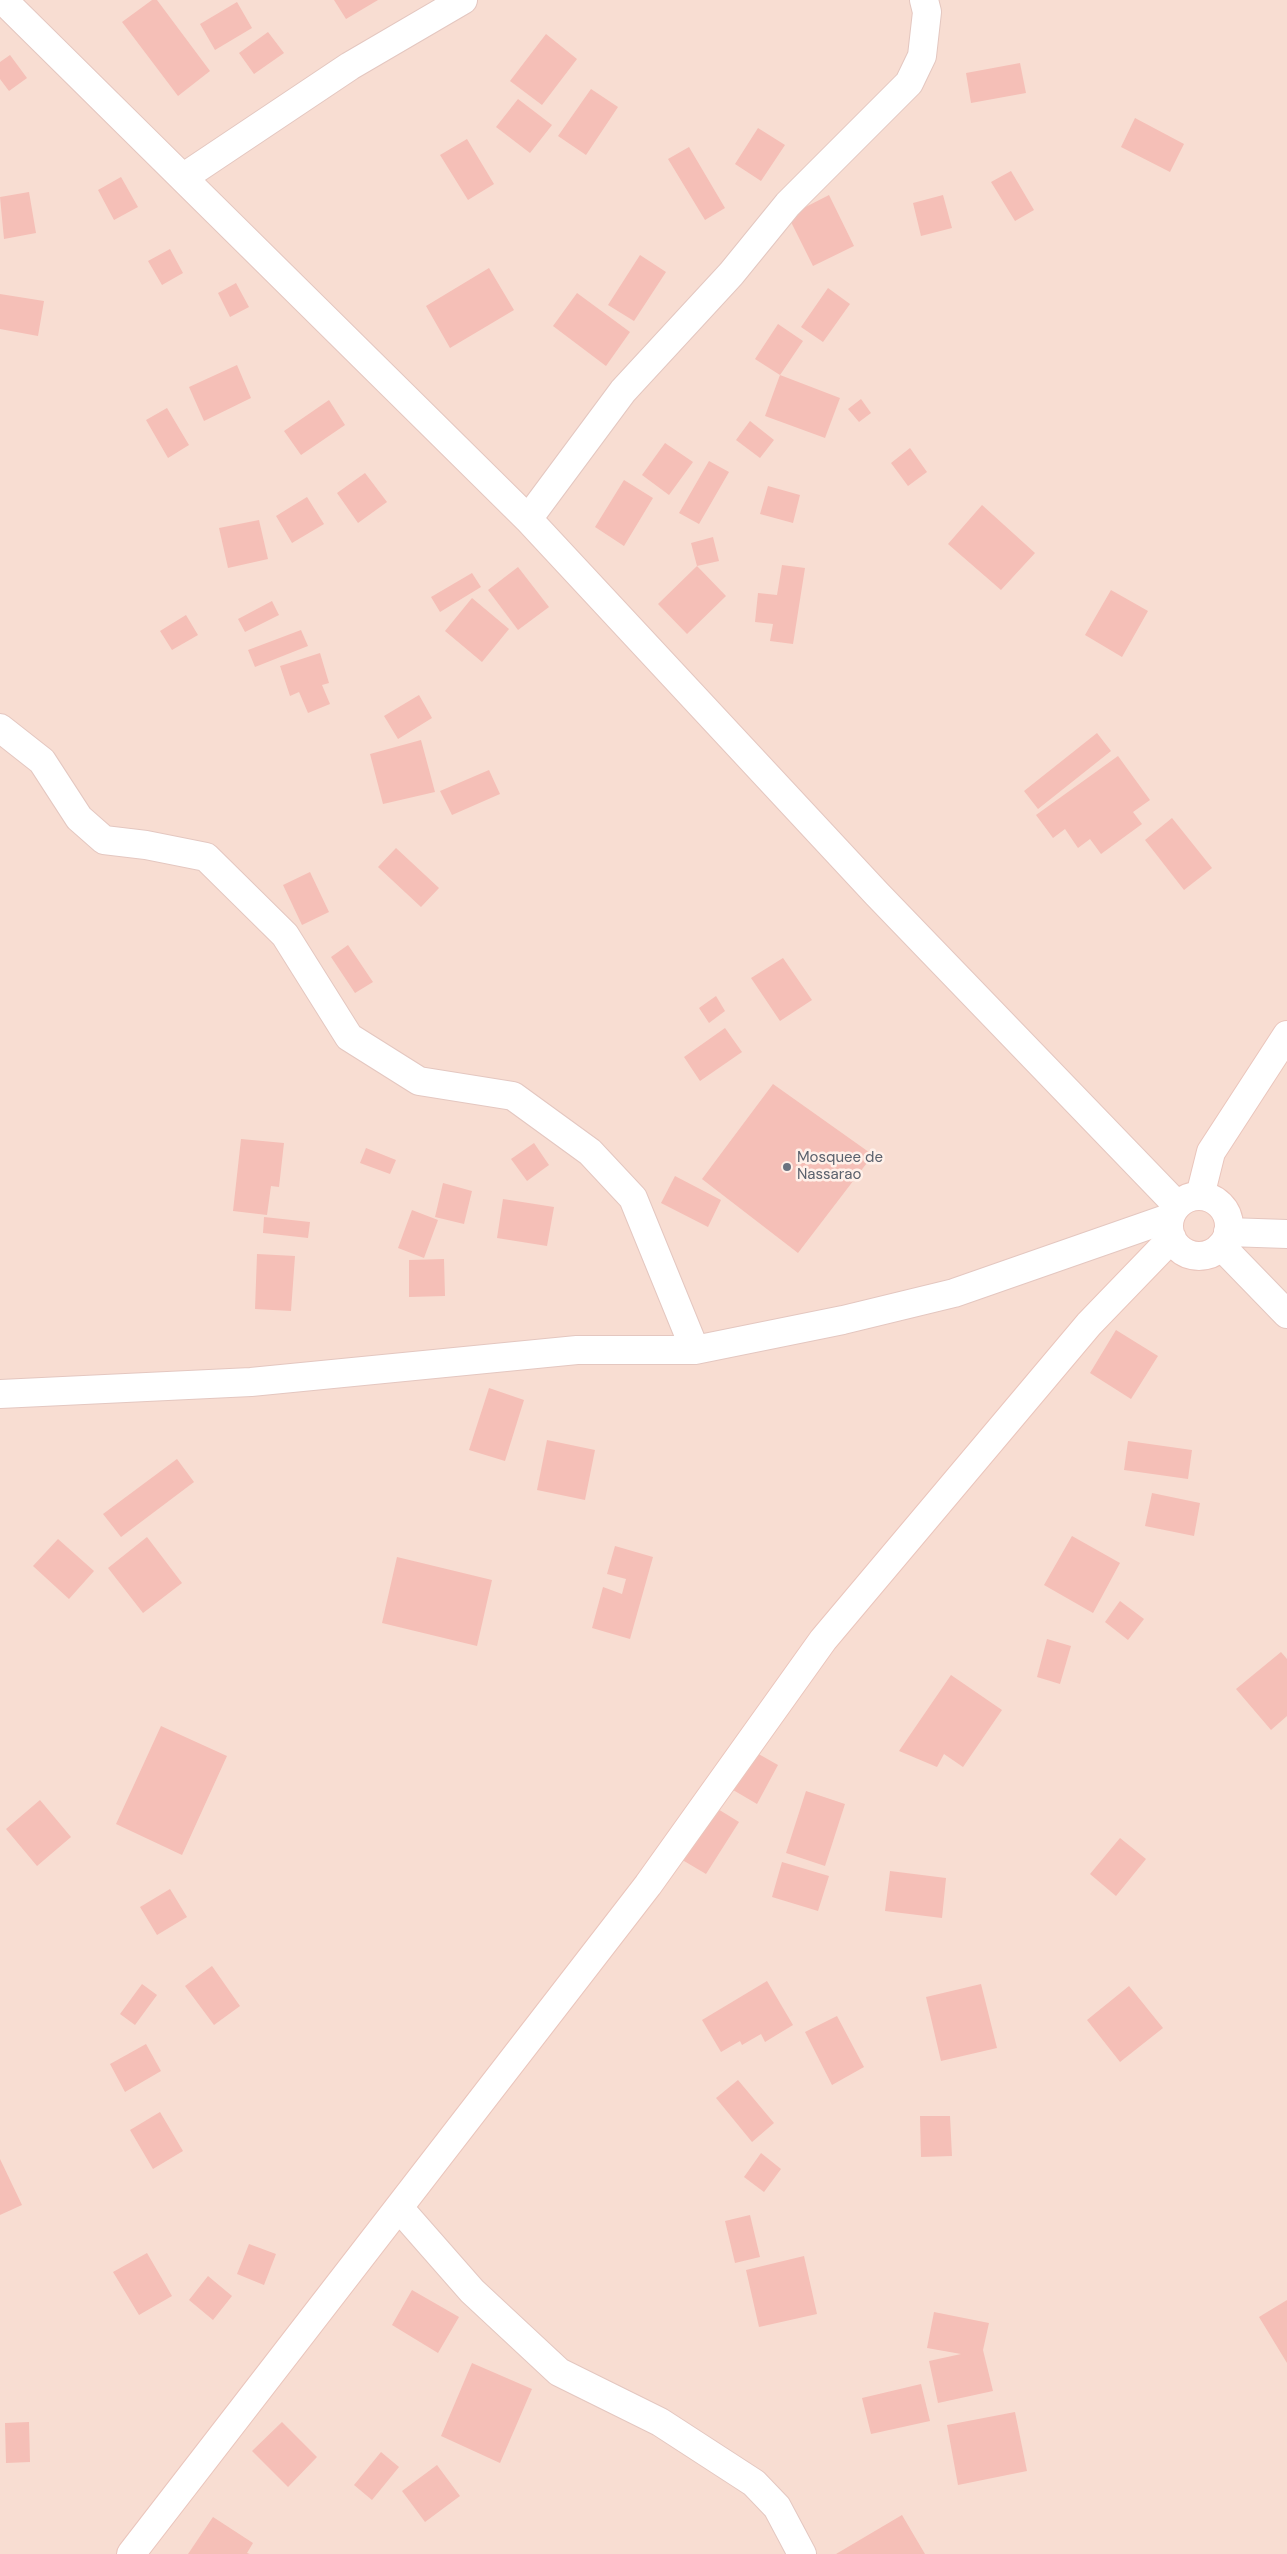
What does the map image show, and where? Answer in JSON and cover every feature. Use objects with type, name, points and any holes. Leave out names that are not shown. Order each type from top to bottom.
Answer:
[{"type":"street","points":[[3,0],[528,519],[877,894],[1180,1215],[1181,1250],[1194,1255],[1208,1254],[1224,1239],[1287,1234]]},
{"type":"street","points":[[184,177],[350,66],[463,0]]},
{"type":"street","points":[[528,519],[623,391],[731,274],[788,204],[909,83],[922,56],[927,12],[924,0]]},
{"type":"street","points":[[0,728],[42,761],[79,818],[104,840],[146,845],[206,858],[285,935],[349,1037],[419,1081],[513,1096],[590,1152],[633,1198],[695,1350]]},
{"type":"street","points":[[131,2554],[400,2209],[648,1885],[823,1640],[1180,1215],[1211,1152],[1287,1034]]},
{"type":"street","points":[[0,1394],[251,1382],[577,1350],[695,1350],[843,1320],[954,1293],[1217,1202],[1227,1216],[1224,1239],[1287,1314]]},
{"type":"street","points":[[400,2209],[472,2291],[559,2372],[660,2422],[754,2483],[777,2507],[802,2554]]},
{"type":"shaded area","points":[[0,0],[1287,0],[1287,2554],[0,2554]]},
{"type":"building","points":[[152,0],[157,0],[210,71],[178,96],[122,22]]},
{"type":"building","points":[[334,0],[378,0],[346,19]]},
{"type":"building","points":[[237,2],[252,28],[215,50],[200,24]]},
{"type":"building","points":[[268,32],[284,53],[254,74],[239,53]]},
{"type":"building","points":[[546,34],[577,59],[542,105],[510,81]]},
{"type":"building","points":[[10,55],[27,78],[9,91],[0,79],[0,62]]},
{"type":"building","points":[[1020,63],[1026,93],[971,103],[966,73]]},
{"type":"building","points":[[591,89],[618,107],[586,155],[558,136]]},
{"type":"building","points":[[518,99],[552,125],[530,153],[496,127]]},
{"type":"building","points":[[1135,118],[1184,144],[1170,172],[1121,147]]},
{"type":"building","points":[[758,128],[785,145],[761,181],[735,164]]},
{"type":"building","points":[[467,139],[494,184],[468,200],[440,155]]},
{"type":"building","points":[[689,147],[725,208],[705,220],[668,159]]},
{"type":"building","points":[[1011,171],[1034,210],[1015,221],[991,182]]},
{"type":"building","points":[[121,177],[138,207],[114,220],[98,190]]},
{"type":"building","points":[[29,192],[36,233],[4,239],[0,197]]},
{"type":"building","points":[[829,195],[854,246],[813,266],[788,216]]},
{"type":"building","points":[[943,195],[952,228],[921,236],[913,203]]},
{"type":"building","points":[[170,249],[183,273],[162,285],[148,261]]},
{"type":"building","points":[[640,255],[666,272],[634,321],[608,305]]},
{"type":"building","points":[[489,268],[514,310],[450,348],[426,306]]},
{"type":"building","points":[[236,283],[249,307],[230,317],[218,293]]},
{"type":"building","points":[[828,288],[850,304],[823,342],[801,327]]},
{"type":"building","points":[[577,293],[630,332],[606,366],[553,326]]},
{"type":"building","points":[[0,294],[44,301],[38,336],[0,329]]},
{"type":"building","points":[[778,324],[803,341],[780,375],[755,359]]},
{"type":"building","points":[[237,365],[251,398],[204,421],[189,387]]},
{"type":"building","points":[[780,375],[840,398],[825,438],[765,416]]},
{"type":"building","points":[[861,399],[871,413],[859,422],[848,409]]},
{"type":"building","points":[[329,400],[345,425],[301,455],[284,431]]},
{"type":"building","points":[[167,408],[189,445],[168,458],[146,420]]},
{"type":"building","points":[[750,421],[774,440],[760,458],[736,440]]},
{"type":"building","points":[[665,443],[693,462],[669,495],[642,475]]},
{"type":"building","points":[[910,448],[927,472],[908,486],[891,463]]},
{"type":"building","points":[[709,461],[729,472],[699,524],[679,513]]},
{"type":"building","points":[[365,473],[387,502],[358,523],[337,493]]},
{"type":"building","points":[[624,480],[653,498],[624,546],[595,527]]},
{"type":"building","points":[[768,486],[800,495],[793,523],[760,514]]},
{"type":"building","points":[[307,497],[324,524],[292,543],[276,516]]},
{"type":"building","points":[[982,505],[1035,553],[1001,590],[948,544]]},
{"type":"building","points":[[259,520],[268,559],[228,568],[219,528]]},
{"type":"building","points":[[713,537],[719,561],[697,566],[691,543]]},
{"type":"building","points":[[782,565],[805,568],[793,644],[770,641],[773,624],[755,622],[758,593],[777,595]]},
{"type":"building","points":[[697,566],[726,596],[687,634],[658,604]]},
{"type":"building","points":[[518,567],[549,607],[518,630],[488,590]]},
{"type":"building","points":[[472,573],[481,587],[440,612],[431,597]]},
{"type":"building","points":[[1111,590],[1148,611],[1122,657],[1085,635]]},
{"type":"building","points":[[472,598],[509,629],[482,662],[445,631]]},
{"type":"building","points":[[272,601],[279,615],[245,632],[238,619]]},
{"type":"building","points":[[186,615],[198,635],[172,650],[160,631]]},
{"type":"building","points":[[301,630],[308,646],[255,667],[248,650]]},
{"type":"building","points":[[320,653],[329,683],[322,685],[330,704],[308,713],[299,692],[290,696],[280,666]]},
{"type":"building","points":[[419,695],[432,718],[398,739],[384,716]]},
{"type":"building","points":[[1097,733],[1111,751],[1038,809],[1024,791]]},
{"type":"building","points":[[421,740],[435,792],[383,804],[370,754]]},
{"type":"building","points":[[1118,756],[1150,800],[1133,812],[1142,824],[1101,854],[1090,839],[1078,848],[1065,829],[1053,838],[1036,815]]},
{"type":"building","points":[[489,770],[500,794],[452,815],[440,791]]},
{"type":"building","points":[[1172,818],[1212,868],[1184,890],[1145,840]]},
{"type":"building","points":[[396,848],[439,888],[421,907],[378,867]]},
{"type":"building","points":[[310,872],[329,912],[302,925],[283,885]]},
{"type":"building","points":[[348,945],[373,982],[355,993],[331,957]]},
{"type":"building","points":[[783,958],[812,1000],[780,1021],[751,978]]},
{"type":"building","points":[[716,996],[725,1011],[709,1023],[699,1008]]},
{"type":"building","points":[[725,1028],[742,1052],[700,1081],[684,1057]]},
{"type":"building","name":"Mosquee de Nassarao","points":[[773,1084],[873,1155],[798,1253],[702,1179]]},
{"type":"building","points":[[241,1139],[284,1143],[279,1187],[271,1186],[267,1215],[233,1211]]},
{"type":"building","points":[[534,1143],[549,1165],[527,1181],[511,1159]]},
{"type":"building","points":[[366,1148],[396,1160],[390,1174],[360,1163]]},
{"type":"building","points":[[675,1176],[721,1200],[708,1227],[661,1203]]},
{"type":"building","points":[[443,1183],[472,1191],[464,1224],[435,1217]]},
{"type":"building","points":[[503,1199],[554,1207],[547,1246],[497,1238]]},
{"type":"building","points":[[412,1210],[438,1220],[424,1258],[398,1248]]},
{"type":"building","points":[[264,1217],[310,1222],[308,1238],[263,1233]]},
{"type":"building","points":[[257,1254],[295,1256],[291,1311],[255,1309]]},
{"type":"building","points":[[444,1259],[445,1296],[409,1297],[409,1260]]},
{"type":"building","points":[[1116,1330],[1158,1356],[1131,1399],[1090,1373]]},
{"type":"building","points":[[489,1388],[524,1400],[505,1461],[469,1450]]},
{"type":"building","points":[[547,1440],[595,1450],[585,1500],[537,1490]]},
{"type":"building","points":[[1128,1441],[1192,1450],[1188,1479],[1124,1470]]},
{"type":"building","points":[[177,1459],[194,1482],[121,1537],[103,1514]]},
{"type":"building","points":[[1152,1493],[1200,1503],[1194,1536],[1145,1526]]},
{"type":"building","points":[[1072,1536],[1120,1563],[1093,1613],[1044,1585]]},
{"type":"building","points":[[147,1537],[182,1583],[143,1613],[108,1568]]},
{"type":"building","points":[[58,1539],[94,1571],[69,1599],[33,1566]]},
{"type":"building","points":[[615,1546],[653,1557],[630,1639],[592,1628],[603,1587],[622,1594],[626,1579],[607,1574]]},
{"type":"building","points":[[397,1557],[492,1580],[477,1646],[382,1623]]},
{"type":"building","points":[[1120,1601],[1144,1619],[1128,1640],[1105,1622]]},
{"type":"building","points":[[1047,1639],[1071,1646],[1060,1684],[1037,1677]]},
{"type":"building","points":[[1281,1652],[1287,1659],[1287,1716],[1271,1730],[1236,1689]]},
{"type":"building","points":[[951,1675],[1002,1710],[963,1767],[944,1754],[937,1767],[899,1751]]},
{"type":"building","points":[[161,1726],[227,1756],[182,1855],[116,1824]]},
{"type":"building","points":[[748,1748],[778,1765],[757,1804],[728,1787]]},
{"type":"building","points":[[806,1791],[845,1804],[825,1866],[786,1853]]},
{"type":"building","points":[[40,1800],[71,1837],[37,1866],[6,1829]]},
{"type":"building","points":[[713,1806],[739,1822],[706,1874],[679,1858]]},
{"type":"building","points":[[1120,1838],[1146,1859],[1116,1896],[1090,1874]]},
{"type":"building","points":[[782,1862],[829,1876],[818,1911],[772,1897]]},
{"type":"building","points":[[890,1871],[946,1878],[942,1918],[885,1911]]},
{"type":"building","points":[[170,1889],[187,1917],[157,1935],[140,1907]]},
{"type":"building","points":[[212,1966],[240,2006],[214,2025],[185,1986]]},
{"type":"building","points":[[767,1981],[793,2025],[765,2042],[761,2034],[742,2045],[740,2041],[721,2052],[702,2020]]},
{"type":"building","points":[[142,1984],[157,1995],[135,2025],[120,2014]]},
{"type":"building","points":[[981,1984],[997,2048],[941,2061],[926,1997]]},
{"type":"building","points":[[1129,1986],[1163,2028],[1120,2062],[1087,2020]]},
{"type":"building","points":[[837,2016],[864,2067],[832,2085],[805,2032]]},
{"type":"building","points":[[146,2044],[161,2071],[125,2092],[110,2064]]},
{"type":"building","points":[[738,2080],[774,2123],[752,2142],[716,2098]]},
{"type":"building","points":[[160,2112],[183,2151],[153,2169],[130,2130]]},
{"type":"building","points":[[920,2116],[950,2116],[952,2156],[921,2157]]},
{"type":"building","points":[[761,2153],[781,2169],[764,2192],[744,2177]]},
{"type":"building","points":[[0,2159],[22,2205],[0,2215]]},
{"type":"building","points":[[750,2215],[760,2257],[735,2263],[725,2221]]},
{"type":"building","points":[[249,2244],[276,2254],[264,2285],[237,2274]]},
{"type":"building","points":[[147,2253],[172,2296],[139,2315],[113,2272]]},
{"type":"building","points":[[804,2256],[817,2314],[759,2327],[746,2270]]},
{"type":"building","points":[[208,2276],[232,2296],[213,2320],[189,2300]]},
{"type":"building","points":[[412,2290],[459,2317],[438,2353],[392,2325]]},
{"type":"building","points":[[1287,2300],[1287,2363],[1259,2317]]},
{"type":"building","points":[[934,2312],[989,2323],[983,2350],[993,2391],[938,2403],[929,2361],[961,2354],[927,2348]]},
{"type":"building","points":[[472,2363],[532,2389],[500,2463],[441,2436]]},
{"type":"building","points":[[921,2384],[930,2421],[871,2434],[862,2398]]},
{"type":"building","points":[[1015,2412],[1027,2471],[958,2485],[947,2425]]},
{"type":"building","points":[[29,2422],[30,2462],[6,2463],[5,2423]]},
{"type":"building","points":[[282,2422],[317,2457],[288,2487],[252,2451]]},
{"type":"building","points":[[381,2452],[399,2467],[372,2500],[354,2485]]},
{"type":"building","points":[[437,2465],[460,2496],[425,2522],[402,2491]]},
{"type":"building","points":[[902,2515],[925,2554],[836,2554]]},
{"type":"building","points":[[213,2517],[253,2543],[247,2553],[250,2554],[188,2554]]},
{"type":"place","name":"Mosquee de Nassarao","points":[[787,1167]]}]
